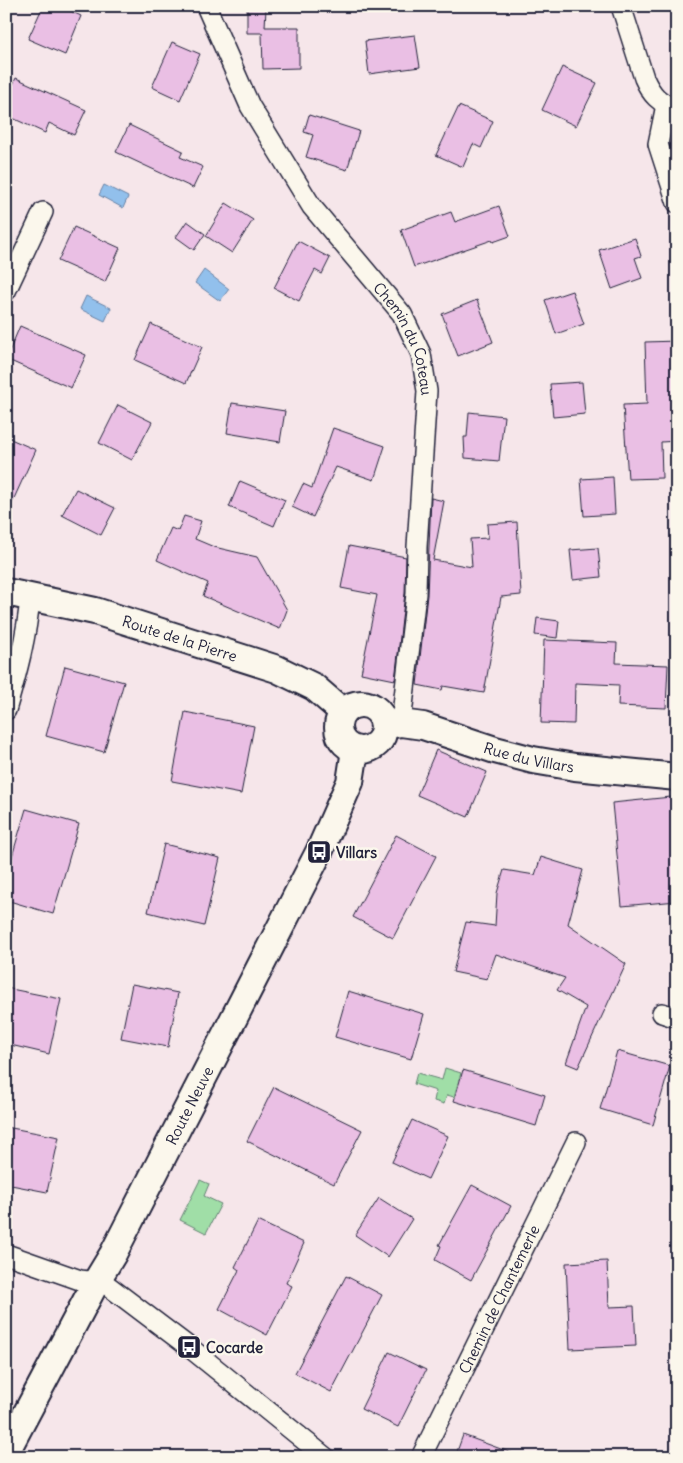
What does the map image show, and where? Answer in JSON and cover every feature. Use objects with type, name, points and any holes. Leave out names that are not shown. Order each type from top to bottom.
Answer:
[{"type":"street","name":"Chemin du Coteau","points":[[206,6],[250,106],[312,207],[402,314],[421,354],[427,391],[417,547],[416,594],[393,724]]},
{"type":"street","points":[[621,6],[644,78],[654,96],[671,106],[658,144],[677,203]]},
{"type":"street","points":[[6,291],[43,212]]},
{"type":"street","points":[[6,710],[19,665],[29,613],[18,595]]},
{"type":"street","name":"Route de la Pierre","points":[[18,595],[95,611],[277,669],[314,687],[343,712]]},
{"type":"street","points":[[364,703],[372,706],[383,718],[393,724],[384,732],[381,740],[376,745],[362,750],[354,750],[347,746],[338,734],[337,726],[339,718],[349,706],[364,703]]},
{"type":"street","name":"Rue du Villars","points":[[393,724],[423,726],[495,750],[533,760],[575,767],[677,777]]},
{"type":"street","name":"Route Neuve","points":[[6,1452],[96,1282],[113,1254],[319,852],[350,782],[354,750]]},
{"type":"street","name":"Chemin de Chantemerle","points":[[421,1457],[576,1142]]},
{"type":"street","points":[[6,1254],[80,1280],[107,1285],[325,1457]]},
{"type":"green space","points":[[445,1068],[461,1073],[454,1097],[447,1095],[444,1104],[434,1101],[436,1091],[414,1084],[417,1073],[442,1080]]},
{"type":"green space","points":[[200,1180],[209,1184],[204,1196],[221,1204],[206,1233],[180,1220]]},
{"type":"water","points":[[104,185],[128,197],[123,208],[99,195]]},
{"type":"water","points":[[204,270],[229,289],[220,301],[195,283]]},
{"type":"water","points":[[86,296],[111,308],[105,321],[80,309]]},
{"type":"building","points":[[43,6],[60,6],[81,16],[65,55],[28,39]]},
{"type":"building","points":[[266,8],[265,27],[299,27],[299,68],[263,69],[262,33],[247,33],[247,9]]},
{"type":"building","points":[[415,35],[420,67],[369,74],[365,41]]},
{"type":"building","points":[[172,42],[200,54],[180,100],[152,87]]},
{"type":"building","points":[[562,67],[597,83],[576,126],[542,110]]},
{"type":"building","points":[[16,78],[86,110],[74,135],[49,123],[45,133],[6,115],[6,99]]},
{"type":"building","points":[[459,106],[493,121],[481,148],[473,144],[463,167],[436,155]]},
{"type":"building","points":[[309,115],[359,131],[347,170],[306,157],[313,135],[304,132]]},
{"type":"building","points":[[129,125],[183,151],[180,157],[203,167],[193,188],[116,152]]},
{"type":"building","points":[[226,203],[253,220],[232,253],[206,236]]},
{"type":"building","points":[[499,206],[510,236],[493,242],[492,240],[414,267],[401,230],[451,212],[455,222]]},
{"type":"building","points":[[187,221],[205,234],[194,250],[176,237]]},
{"type":"building","points":[[74,227],[120,248],[105,282],[58,261]]},
{"type":"building","points":[[635,238],[641,256],[635,258],[642,278],[612,289],[599,250]]},
{"type":"building","points":[[298,241],[330,258],[322,274],[315,270],[299,301],[274,288]]},
{"type":"building","points":[[572,291],[584,324],[556,334],[545,300]]},
{"type":"building","points":[[477,300],[493,342],[458,356],[442,314]]},
{"type":"building","points":[[151,324],[202,347],[186,383],[135,360]]},
{"type":"building","points":[[20,326],[86,355],[71,388],[6,359]]},
{"type":"building","points":[[677,341],[677,441],[661,442],[662,478],[628,479],[623,405],[647,404],[645,342]]},
{"type":"building","points":[[582,382],[585,414],[553,417],[550,384]]},
{"type":"building","points":[[232,403],[285,411],[280,442],[227,433]]},
{"type":"building","points":[[118,405],[152,422],[132,460],[99,443]]},
{"type":"building","points":[[469,412],[504,416],[499,461],[465,458],[464,437],[467,437]]},
{"type":"building","points":[[333,428],[385,446],[374,480],[336,467],[313,517],[292,507],[303,484],[312,488]]},
{"type":"building","points":[[6,437],[36,450],[6,516]]},
{"type":"building","points":[[613,477],[615,514],[584,516],[581,479]]},
{"type":"building","points":[[240,481],[285,500],[274,526],[229,507]]},
{"type":"building","points":[[76,489],[115,508],[101,535],[62,515]]},
{"type":"building","points":[[431,498],[444,501],[433,560],[472,567],[470,539],[488,538],[487,524],[517,522],[521,595],[501,597],[484,693],[443,686],[442,690],[417,685],[427,595]]},
{"type":"building","points":[[184,516],[201,521],[195,539],[214,547],[257,557],[287,610],[280,629],[203,596],[208,583],[157,560],[171,528],[178,531]]},
{"type":"building","points":[[349,546],[406,557],[405,593],[395,680],[361,673],[377,595],[341,588]]},
{"type":"building","points":[[598,548],[601,577],[573,580],[570,550]]},
{"type":"building","points":[[537,618],[559,621],[557,638],[535,635]]},
{"type":"building","points":[[544,640],[617,643],[616,663],[668,665],[666,708],[618,706],[619,685],[575,683],[574,724],[541,723]]},
{"type":"building","points":[[65,666],[124,682],[104,752],[46,736]]},
{"type":"building","points":[[185,712],[254,726],[241,794],[172,781]]},
{"type":"building","points":[[436,750],[487,772],[468,817],[417,795]]},
{"type":"building","points":[[671,797],[677,860],[677,901],[622,906],[612,803]]},
{"type":"building","points":[[26,809],[79,824],[53,914],[6,900],[6,877]]},
{"type":"building","points":[[396,835],[436,856],[393,938],[353,917]]},
{"type":"building","points":[[164,844],[220,858],[204,926],[148,912]]},
{"type":"building","points":[[541,857],[583,870],[568,924],[626,964],[578,1068],[566,1063],[586,1007],[557,990],[565,978],[496,954],[487,979],[453,972],[466,922],[495,926],[497,893],[504,870],[535,875]]},
{"type":"building","points":[[132,984],[178,993],[168,1047],[121,1038]]},
{"type":"building","points":[[6,988],[61,999],[49,1054],[6,1044]]},
{"type":"building","points":[[348,991],[424,1014],[411,1059],[335,1037]]},
{"type":"building","points":[[617,1051],[670,1066],[653,1125],[600,1109]]},
{"type":"building","points":[[463,1070],[545,1095],[536,1126],[454,1101]]},
{"type":"building","points":[[274,1087],[362,1130],[334,1184],[247,1141]]},
{"type":"building","points":[[412,1120],[448,1136],[428,1179],[392,1162]]},
{"type":"building","points":[[6,1127],[59,1137],[47,1192],[6,1184]]},
{"type":"building","points":[[472,1185],[511,1206],[471,1280],[435,1260],[441,1246],[439,1245]]},
{"type":"building","points":[[379,1198],[412,1219],[388,1257],[355,1235]]},
{"type":"building","points":[[258,1221],[304,1243],[286,1283],[292,1286],[267,1335],[219,1309],[239,1270],[235,1267]]},
{"type":"building","points":[[607,1261],[609,1307],[634,1306],[636,1346],[570,1349],[566,1263]]},
{"type":"building","points":[[346,1276],[382,1295],[331,1392],[295,1373]]},
{"type":"building","points":[[389,1352],[426,1370],[398,1427],[361,1409]]},
{"type":"building","points":[[463,1435],[517,1455],[517,1457],[455,1457]]},
{"type":"place","name":"Villars","points":[[319,852]]},
{"type":"place","name":"Cocarde","points":[[189,1347]]}]
